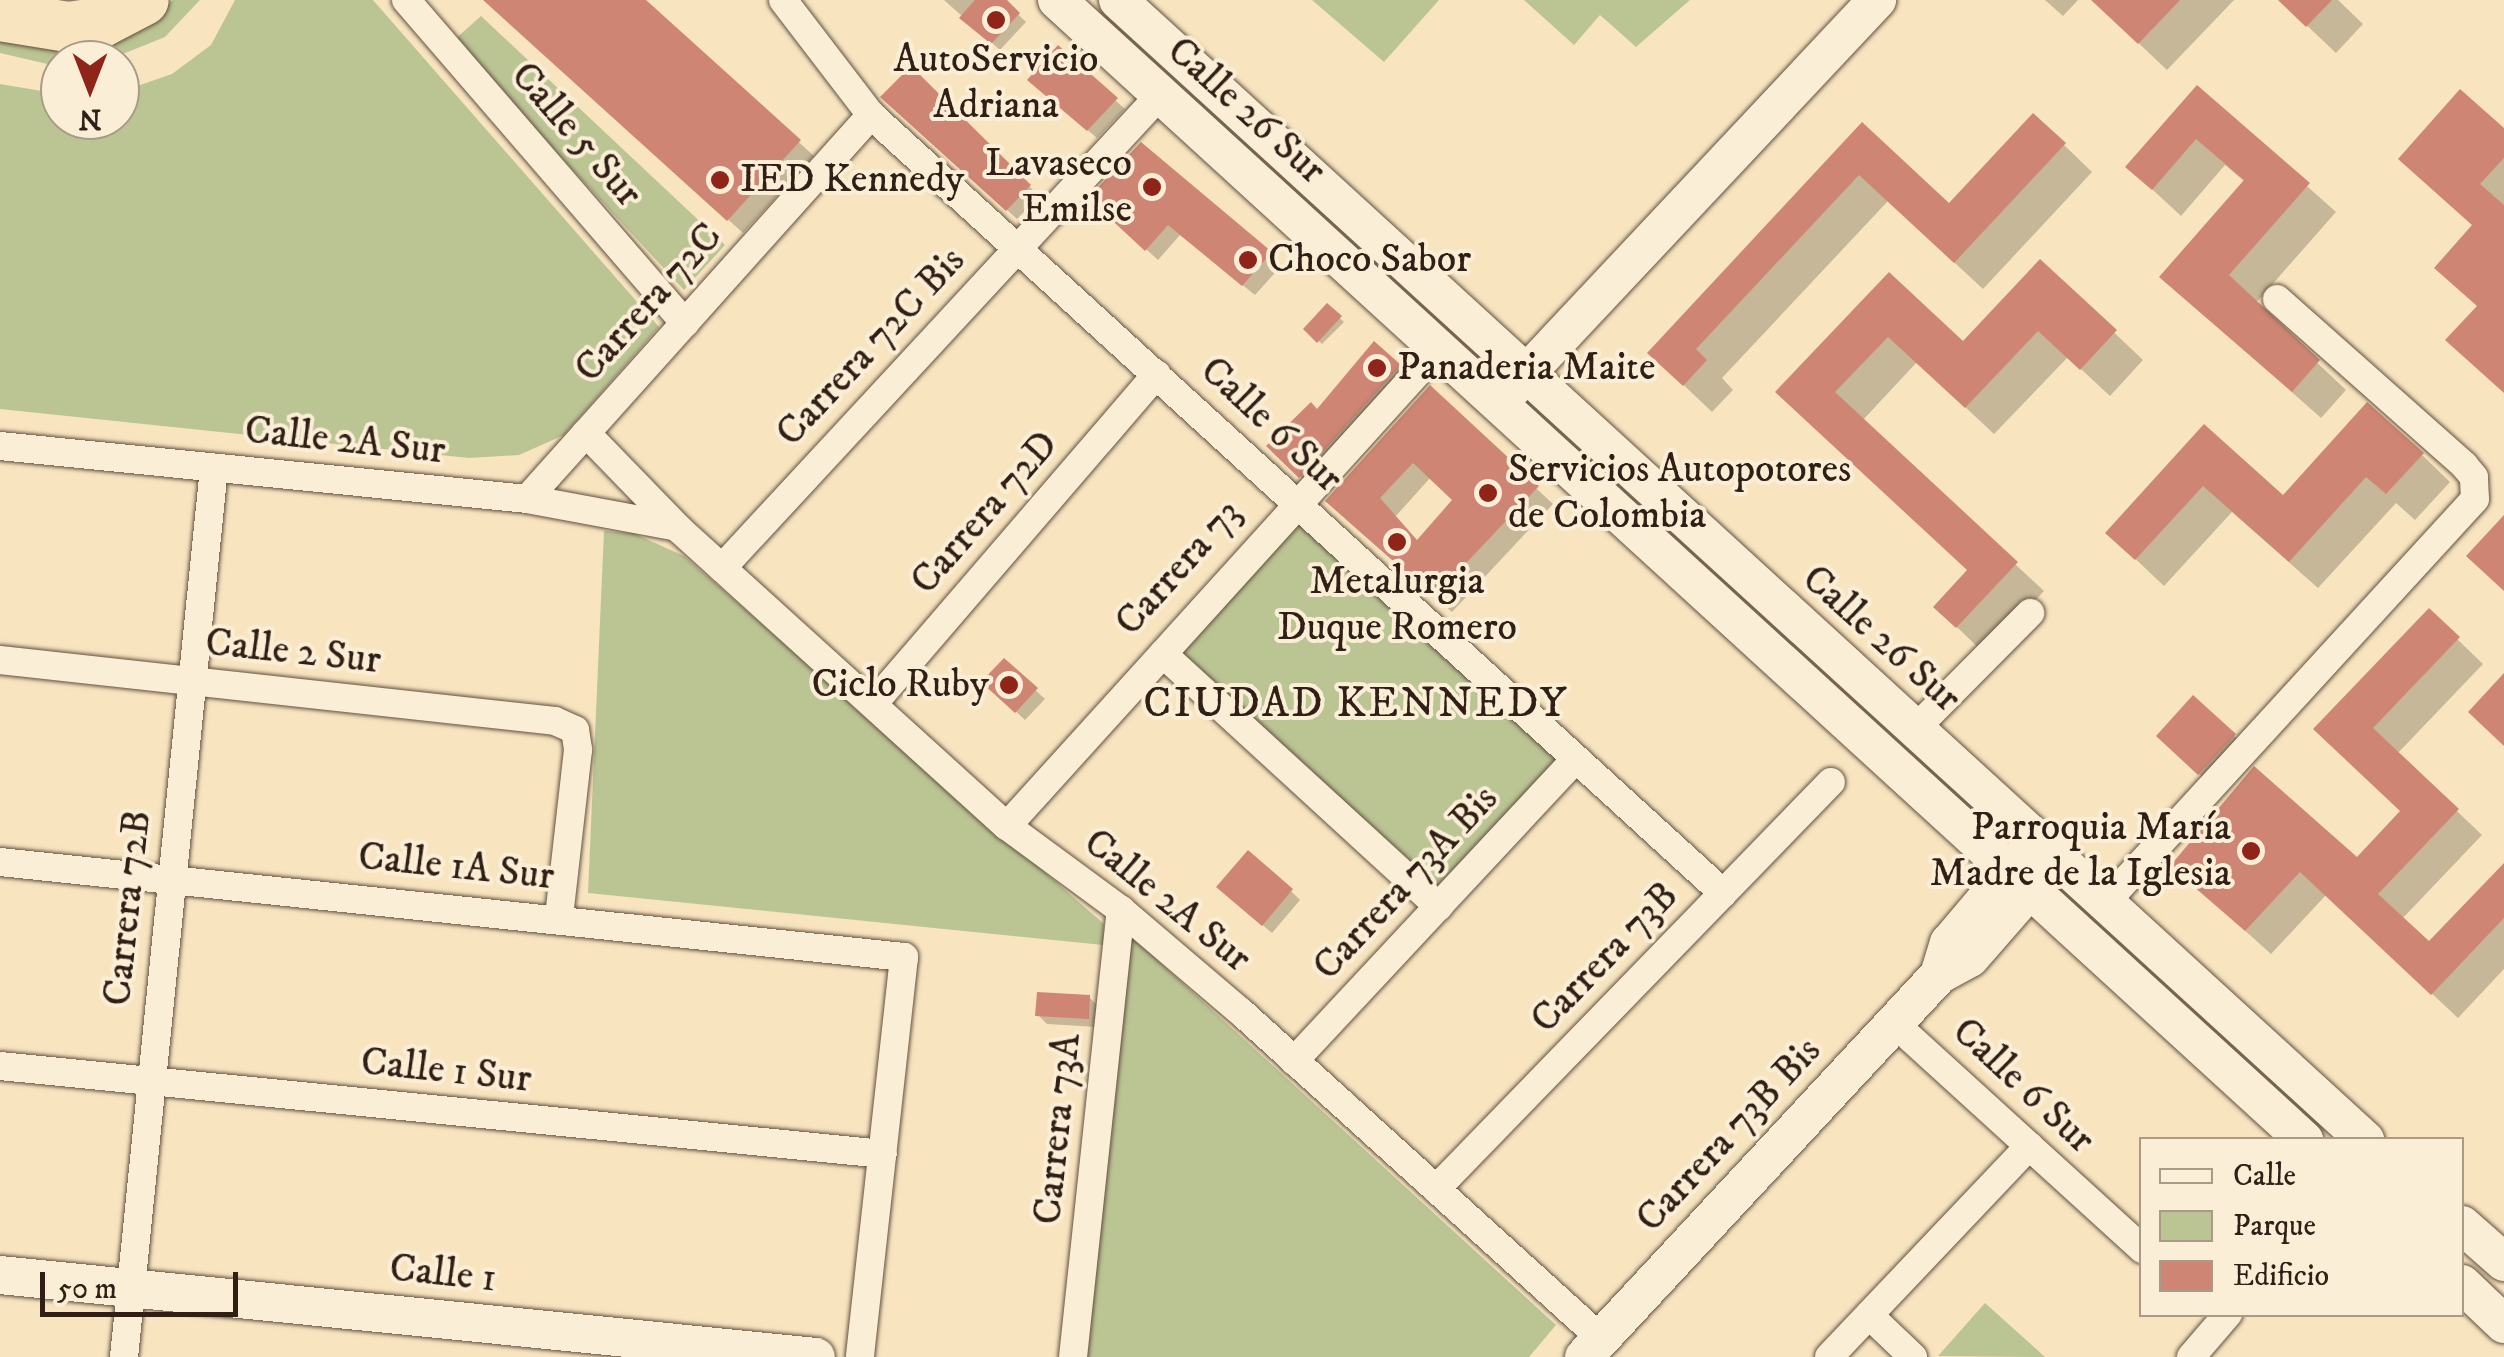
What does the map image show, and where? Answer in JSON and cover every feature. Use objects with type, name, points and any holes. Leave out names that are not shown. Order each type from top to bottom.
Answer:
[{"type":"highway","points":[[0,16],[68,27],[102,22],[144,0]]},
{"type":"main road","name":"Calle 26 Sur","points":[[1058,0],[2301,1137]]},
{"type":"main road","name":"Calle 26 Sur","points":[[1118,0],[2362,1137]]},
{"type":"main road","points":[[1499,404],[1877,0]]},
{"type":"main road","name":"Carrera 73B Bis","points":[[1593,1348],[1939,974],[1970,958],[2046,849]]},
{"type":"main road","points":[[2464,1226],[2500,1255]]},
{"type":"main road","name":"Calle 1","points":[[0,1275],[654,1349],[816,1357]]},
{"type":"main road","points":[[2464,1286],[2504,1324]]},
{"type":"street","name":"Calle 5 Sur","points":[[406,0],[685,322]]},
{"type":"street","name":"Calle 6 Sur","points":[[783,0],[871,115],[1723,893]]},
{"type":"street","name":"Carrera 72C Bis","points":[[722,568],[1161,94]]},
{"type":"street","name":"Carrera 72C","points":[[527,499],[871,115]]},
{"type":"street","points":[[2104,904],[2468,511],[2477,487],[2464,465],[2277,298]]},
{"type":"street","name":"Carrera 73","points":[[1007,826],[1419,371]]},
{"type":"street","name":"Carrera 72D","points":[[873,704],[1157,374]]},
{"type":"street","name":"Calle 2A Sur","points":[[586,433],[679,529],[1007,826],[1121,910],[1436,1189],[1593,1348]]},
{"type":"street","name":"Calle 2A Sur","points":[[0,446],[527,499],[622,512],[679,529]]},
{"type":"street","name":"Carrera 72B","points":[[124,1357],[214,468]]},
{"type":"street","points":[[1914,730],[2030,613]]},
{"type":"street","points":[[1163,654],[1439,907]]},
{"type":"street","name":"Calle 2 Sur","points":[[0,660],[555,721],[575,730],[578,750],[559,918]]},
{"type":"street","name":"Carrera 73A Bis","points":[[1294,1061],[1576,759]]},
{"type":"street","name":"Carrera 73B","points":[[1436,1189],[1831,782]]},
{"type":"street","name":"Calle 1A Sur","points":[[0,862],[904,957],[884,1154]]},
{"type":"street","name":"Carrera 73A","points":[[1073,1357],[1121,910]]},
{"type":"street","name":"Calle 6 Sur","points":[[1894,1023],[2139,1246]]},
{"type":"street","name":"Calle 1 Sur","points":[[0,1066],[884,1154]]},
{"type":"street","points":[[1828,1357],[2028,1146]]},
{"type":"street","points":[[860,1357],[884,1154]]},
{"type":"street","points":[[1869,1315],[1913,1357]]},
{"type":"street","points":[[2192,1357],[2221,1317]]},
{"type":"green space","points":[[173,0],[200,0],[165,37],[140,47],[140,40],[40,40],[40,62],[0,53],[0,33],[156,14]]},
{"type":"green space","points":[[235,0],[373,0],[659,327],[564,435],[519,455],[469,458],[0,409],[0,84],[40,91],[40,140],[140,140],[140,85],[172,74],[211,45]]},
{"type":"green space","points":[[1312,0],[1439,0],[1384,62]]},
{"type":"green space","points":[[1524,0],[1690,0],[1636,47],[1600,15],[1574,45]]},
{"type":"green space","points":[[481,16],[725,245],[684,290],[453,41]]},
{"type":"green space","points":[[1297,521],[1560,763],[1441,893],[1177,650]]},
{"type":"green space","points":[[604,531],[633,533],[684,556],[1104,924],[1103,945],[588,893]]},
{"type":"green space","points":[[1129,934],[1556,1325],[1529,1357],[1083,1357]]},
{"type":"green space","points":[[1985,1303],[2045,1357],[1938,1356]]},
{"type":"building","name":"IED Kennedy","points":[[483,0],[646,0],[801,140],[727,221]]},
{"type":"building","name":"AutoServicio Adriana","points":[[975,0],[1007,0],[1020,13],[991,44],[959,18]]},
{"type":"building","points":[[2091,0],[2180,0],[2138,44]]},
{"type":"building","points":[[2278,0],[2332,0],[2306,27]]},
{"type":"building","points":[[1058,45],[1118,98],[1087,131],[1027,80]]},
{"type":"building","points":[[911,66],[1031,185],[1006,211],[880,97]]},
{"type":"building","points":[[2197,85],[2310,183],[2229,275],[2320,360],[2292,392],[2159,277],[2244,180],[2196,139],[2152,190],[2125,167]]},
{"type":"building","points":[[2460,89],[2504,128],[2504,158],[2480,184],[2504,205],[2504,393],[2445,340],[2477,306],[2434,268],[2472,225],[2398,159]]},
{"type":"building","points":[[2033,113],[2066,143],[1954,263],[1859,175],[1696,349],[1707,360],[1683,386],[1647,353],[1862,122],[1949,203]]},
{"type":"building","points":[[1141,142],[1272,252],[1242,286],[1168,225],[1145,251],[1088,198]]},
{"type":"building","points":[[2040,259],[2117,330],[2080,370],[2038,331],[1965,408],[1888,337],[1835,392],[2018,562],[1956,628],[1933,607],[1967,570],[1775,392],[1889,272],[1963,341]]},
{"type":"building","points":[[1327,303],[1342,316],[1317,343],[1303,329]]},
{"type":"building","points":[[1374,341],[1401,365],[1299,478],[1266,446],[1311,402],[1317,409]]},
{"type":"building","name":"Servicios Autopotores de Colombia","points":[[1430,385],[1539,486],[1434,597],[1325,501]],"holes":[[[1413,463],[1452,500],[1417,540],[1380,498]]]},
{"type":"building","points":[[2367,402],[2424,453],[2386,494],[2366,477],[2289,562],[2203,486],[2135,560],[2105,533],[2204,424],[2283,495]]},
{"type":"building","points":[[2504,515],[2504,591],[2466,556]]},
{"type":"building","points":[[2429,608],[2460,637],[2373,728],[2459,809],[2378,894],[2429,941],[2504,863],[2504,918],[2431,995],[2300,872],[2245,931],[2170,866],[2254,766],[2357,857],[2400,811],[2313,729]]},
{"type":"building","name":"Ciclo Ruby","points":[[1004,658],[1038,688],[1015,713],[981,682]]},
{"type":"building","points":[[2504,673],[2504,746],[2468,712]]},
{"type":"building","points":[[2193,695],[2236,734],[2198,775],[2156,736]]},
{"type":"building","points":[[1248,850],[1293,889],[1262,926],[1216,887]]},
{"type":"building","points":[[1037,992],[1090,995],[1089,1019],[1035,1016]]},
{"type":"place","name":"AutoServicio Adriana","points":[[996,20]]},
{"type":"place","name":"IED Kennedy","points":[[720,180]]},
{"type":"place","name":"Lavaseco Emilse","points":[[1152,187]]},
{"type":"place","name":"Choco Sabor","points":[[1248,260]]},
{"type":"place","name":"Panaderia Maite","points":[[1377,368]]},
{"type":"place","name":"Servicios Autopotores de Colombia","points":[[1488,493]]},
{"type":"place","name":"Metalurgia Duque Romero","points":[[1397,542]]},
{"type":"place","name":"Ciclo Ruby","points":[[1009,685]]},
{"type":"place","name":"Parroquia María Madre de la Iglesia","points":[[2251,851]]},
{"type":"district","name":"CIUDAD KENNEDY","points":[[1356,704]]}]
